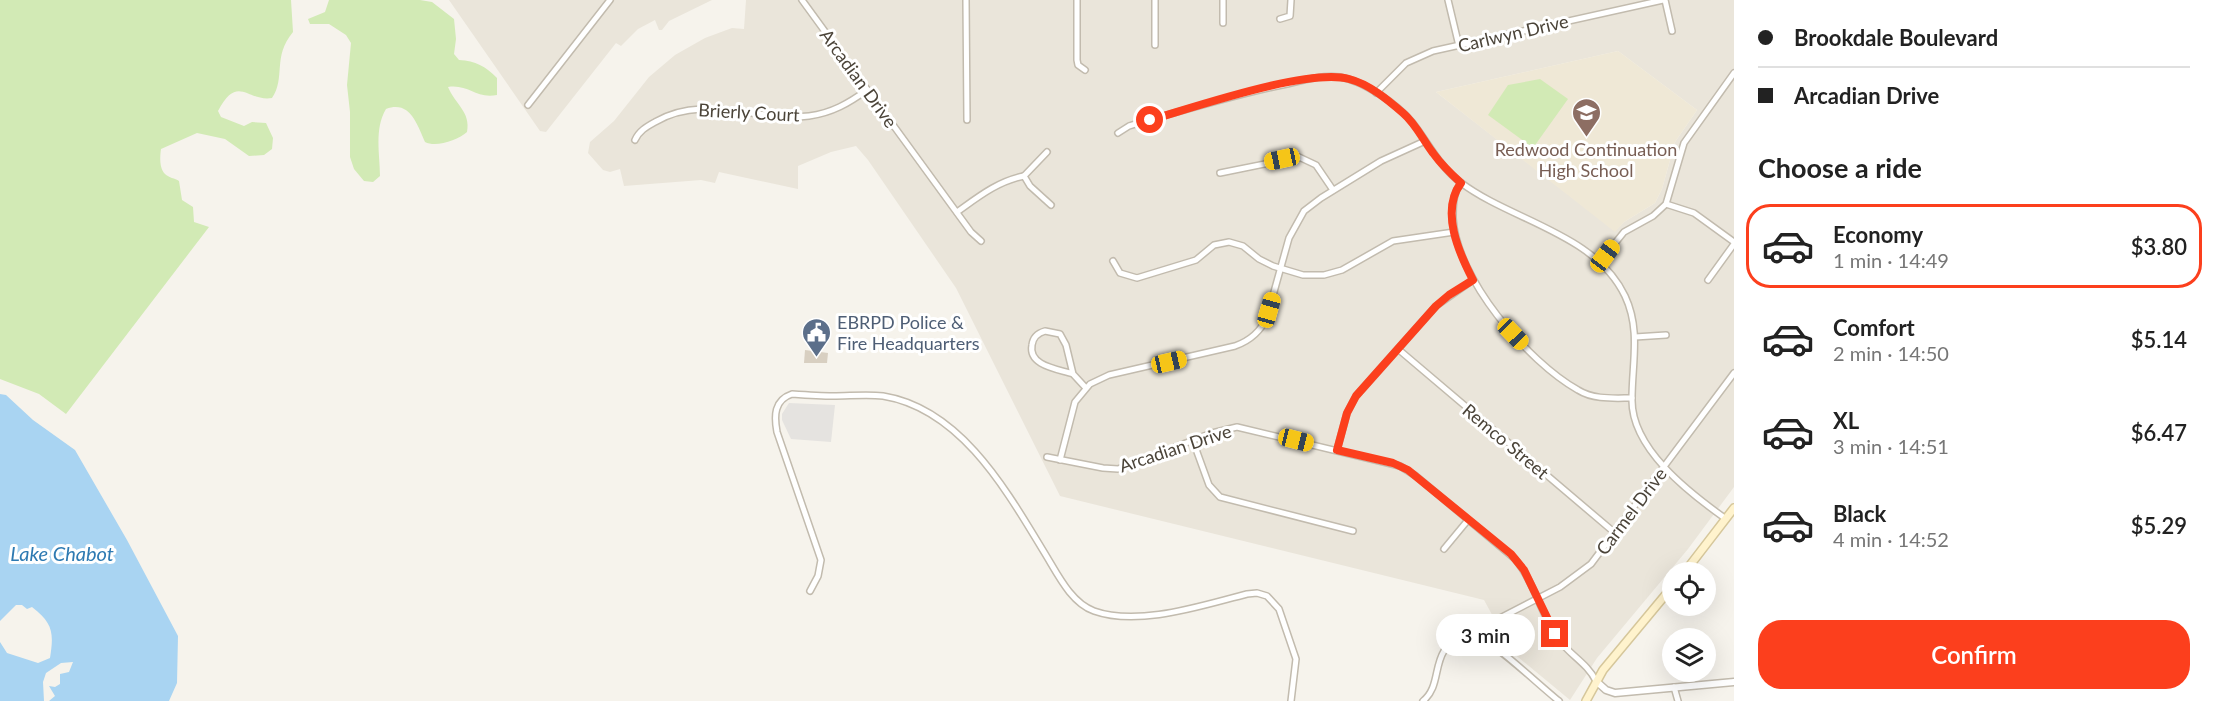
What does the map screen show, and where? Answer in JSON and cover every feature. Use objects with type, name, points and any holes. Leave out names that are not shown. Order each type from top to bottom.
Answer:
[{"type":"main road","points":[[1693,562],[1734,508]]},
{"type":"main road","points":[[1586,701],[1596,681],[1662,599]]},
{"type":"street","points":[[528,105],[610,0]]},
{"type":"street","name":"Arcadian Drive","points":[[802,0],[971,232],[981,241]]},
{"type":"street","points":[[966,0],[967,120]]},
{"type":"street","points":[[1077,0],[1077,60],[1078,65],[1085,70]]},
{"type":"street","points":[[1155,0],[1155,45]]},
{"type":"street","points":[[1223,0],[1223,23]]},
{"type":"street","points":[[1280,20],[1290,16],[1291,0]]},
{"type":"street","points":[[1448,0],[1459,46]]},
{"type":"street","points":[[1664,0],[1672,31]]},
{"type":"street","name":"Carlwyn Drive","points":[[1376,93],[1398,70],[1415,58],[1664,0]]},
{"type":"street","points":[[1599,264],[1624,232],[1653,216],[1666,204],[1684,142],[1734,73]]},
{"type":"street","points":[[1118,133],[1129,126],[1255,91],[1316,78],[1332,76],[1350,79],[1376,93],[1406,116],[1439,162],[1461,183],[1568,240],[1610,273],[1624,294],[1633,317],[1635,337],[1632,398],[1634,417],[1642,441],[1664,467],[1726,519]]},
{"type":"street","name":"Brierly Court","points":[[635,141],[638,134],[648,126],[682,111],[707,108],[810,116],[842,107],[867,90]]},
{"type":"street","points":[[1060,460],[1072,410],[1085,387],[1109,375],[1244,342],[1265,323],[1286,246],[1296,222],[1310,206],[1381,161],[1425,141]]},
{"type":"street","points":[[957,212],[1005,181],[1024,176],[1047,152]]},
{"type":"street","points":[[1220,173],[1299,157],[1316,165],[1333,190]]},
{"type":"street","points":[[1024,176],[1030,186],[1051,205]]},
{"type":"street","points":[[1461,183],[1454,202],[1454,232],[1460,252],[1473,280],[1505,325],[1564,381],[1578,391],[1592,396],[1632,398]]},
{"type":"street","points":[[1666,204],[1694,213],[1734,243],[1708,280]]},
{"type":"street","points":[[1113,261],[1120,273],[1137,278],[1196,260],[1214,245],[1229,242],[1239,244],[1262,261],[1280,269],[1310,276],[1342,270],[1393,241],[1454,232]]},
{"type":"street","points":[[1337,450],[1353,401],[1442,300],[1473,280]]},
{"type":"street","points":[[1073,374],[1042,364],[1034,358],[1031,346],[1036,336],[1045,331],[1060,334],[1066,345],[1073,374],[1085,387]]},
{"type":"street","points":[[1635,337],[1666,335]]},
{"type":"street","name":"Remco Street","points":[[1398,350],[1615,533]]},
{"type":"street","name":"Carmel Drive","points":[[1500,618],[1570,582],[1586,569],[1734,373]]},
{"type":"street","points":[[810,591],[818,576],[821,560],[777,432],[775,418],[777,407],[792,394],[883,396],[910,404],[934,416],[973,451],[1018,510],[1078,602],[1089,608],[1109,615],[1138,615],[1180,611],[1252,593],[1262,594],[1272,599],[1280,609],[1296,659],[1291,701]]},
{"type":"street","name":"Arcadian Drive","points":[[1047,457],[1118,469],[1224,429],[1244,428],[1400,466],[1416,476],[1515,559],[1524,570],[1560,641],[1587,666],[1596,681]]},
{"type":"street","points":[[1193,441],[1209,485],[1220,497],[1353,531]]},
{"type":"street","points":[[1444,549],[1468,520]]},
{"type":"street","points":[[1423,701],[1432,692],[1444,650],[1458,638],[1469,635],[1485,640],[1559,701]]},
{"type":"street","points":[[1596,681],[1606,690],[1613,692],[1734,682]]},
{"type":"street","points":[[1674,687],[1678,701]]},
{"type":"shaded area","points":[[449,0],[712,0],[669,21],[662,30],[659,30],[655,20],[638,29],[621,46],[616,43],[546,132],[540,131]]},
{"type":"shaded area","points":[[746,0],[1734,0],[1734,487],[1677,562],[1662,562],[1662,580],[1597,658],[1570,700],[1513,653],[1484,600],[1060,496],[956,288],[856,146],[831,152],[798,166],[798,189],[719,172],[715,183],[701,180],[624,186],[620,169],[610,172],[603,170],[588,153],[590,142],[614,121],[649,77],[675,55],[705,38],[732,28],[744,29]],"holes":[[[1618,51],[1697,110],[1675,142],[1662,189],[1655,203],[1624,222],[1615,231],[1436,92]]]},
{"type":"shaded area","name":"Redwood Continuation High School","points":[[1618,51],[1697,110],[1675,142],[1662,189],[1655,203],[1624,222],[1615,232],[1436,92]]},
{"type":"shaded area","points":[[789,403],[835,405],[831,442],[791,439],[782,420],[782,414]]},
{"type":"green space","points":[[0,0],[291,0],[293,32],[283,50],[278,83],[272,98],[237,91],[225,100],[218,111],[221,117],[244,126],[252,122],[266,123],[273,138],[272,149],[264,155],[249,156],[225,139],[197,133],[161,149],[162,169],[167,175],[179,181],[182,200],[193,207],[194,222],[209,227],[66,414],[39,394],[0,379]]},
{"type":"green space","points":[[329,0],[432,2],[454,19],[456,39],[454,54],[459,60],[475,63],[493,74],[497,78],[497,95],[489,96],[461,88],[448,87],[465,113],[468,125],[467,132],[441,144],[425,142],[412,115],[407,111],[394,107],[386,109],[379,133],[380,176],[373,182],[364,181],[354,169],[350,157],[350,112],[347,85],[351,43],[346,35],[329,24],[310,24],[308,19],[325,12]]},
{"type":"green space","points":[[1540,79],[1568,99],[1533,148],[1488,115],[1508,85]]},
{"type":"water","name":"Lake Chabot","points":[[0,394],[6,395],[33,420],[75,450],[127,540],[178,636],[177,683],[169,701],[49,701],[55,696],[49,686],[55,687],[60,684],[60,674],[69,672],[73,662],[61,663],[46,673],[43,682],[44,701],[0,701],[0,642],[7,653],[38,663],[50,658],[52,635],[44,618],[32,607],[27,609],[22,605],[16,605],[0,621]]},
{"type":"building","name":"EBRPD Police & Fire Headquarters","points":[[805,350],[828,353],[827,363],[804,363]]},
{"type":"place","name":"Redwood Continuation High School","points":[[1586,138]]},
{"type":"place","name":"EBRPD Police & Fire Headquarters","points":[[816,358]]},
{"type":"route","points":[[1150,120],[1275,86],[1316,78],[1341,77],[1365,85],[1401,111],[1412,122],[1439,162],[1461,183],[1456,190],[1454,202],[1454,232],[1473,280],[1436,306],[1365,386],[1347,413],[1337,450],[1393,463],[1408,470],[1511,554],[1524,570],[1555,634]]}]
